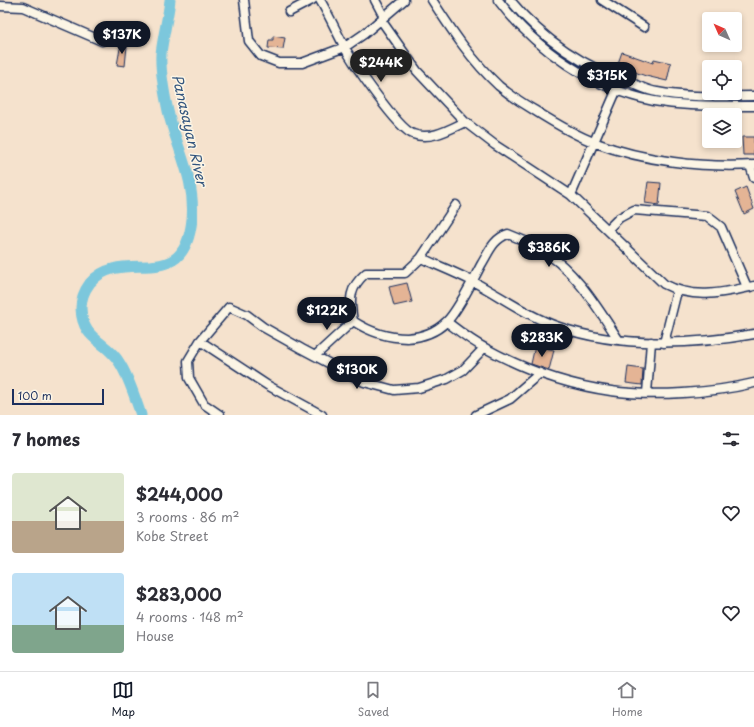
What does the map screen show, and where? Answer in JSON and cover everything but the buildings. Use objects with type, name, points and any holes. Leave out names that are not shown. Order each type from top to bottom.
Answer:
[{"type":"street","points":[[244,0],[249,41],[261,56],[279,63],[302,62],[345,47],[404,0]]},
{"type":"street","points":[[289,12],[312,0]]},
{"type":"street","points":[[320,0],[345,47],[392,116],[405,130],[423,136],[440,133],[465,122]]},
{"type":"street","points":[[375,0],[383,18],[417,71],[465,122],[495,145],[571,195],[664,284],[677,291],[700,295],[750,286],[721,227],[707,216],[634,210],[619,218],[608,230]]},
{"type":"street","points":[[432,0],[456,38],[500,87],[552,122],[594,143],[628,154],[709,165],[752,165],[754,178]]},
{"type":"street","points":[[498,0],[518,24],[540,44],[564,62],[617,89],[652,100],[684,105],[754,106]]},
{"type":"street","points":[[510,0],[524,17],[552,42],[569,54],[620,80],[656,92],[686,95],[754,96]]},
{"type":"street","points":[[602,0],[644,28]]},
{"type":"street","points":[[0,6],[23,7],[102,41]]},
{"type":"street","points":[[571,195],[617,89]]},
{"type":"street","points":[[456,205],[421,258],[405,273],[366,273],[356,282],[350,301],[353,321],[369,331],[395,338],[420,337],[447,322],[473,281],[492,246],[499,237],[508,234],[537,247],[561,264],[581,286],[618,339]]},
{"type":"street","points":[[421,258],[473,281],[527,313],[558,327],[586,335],[664,343],[733,338],[754,334]]},
{"type":"street","points":[[664,343],[677,291]]},
{"type":"street","points":[[220,415],[204,404],[189,378],[188,361],[200,341],[229,308],[248,315],[263,327],[364,382],[394,390],[419,388],[447,379],[463,370],[484,348]]},
{"type":"street","points":[[315,356],[353,321]]},
{"type":"street","points":[[447,322],[484,348],[540,373],[612,392],[663,394],[709,390],[754,383]]},
{"type":"street","points":[[200,341],[267,385],[322,415]]},
{"type":"street","points":[[647,393],[651,342]]},
{"type":"street","points":[[476,415],[510,399],[540,373]]},
{"type":"waterway","name":"Panasayan River","points":[[141,415],[123,368],[114,355],[90,334],[86,327],[82,319],[81,304],[83,295],[90,283],[104,272],[119,268],[165,264],[177,257],[187,243],[192,219],[191,191],[171,124],[161,68],[161,54],[170,0]]}]
